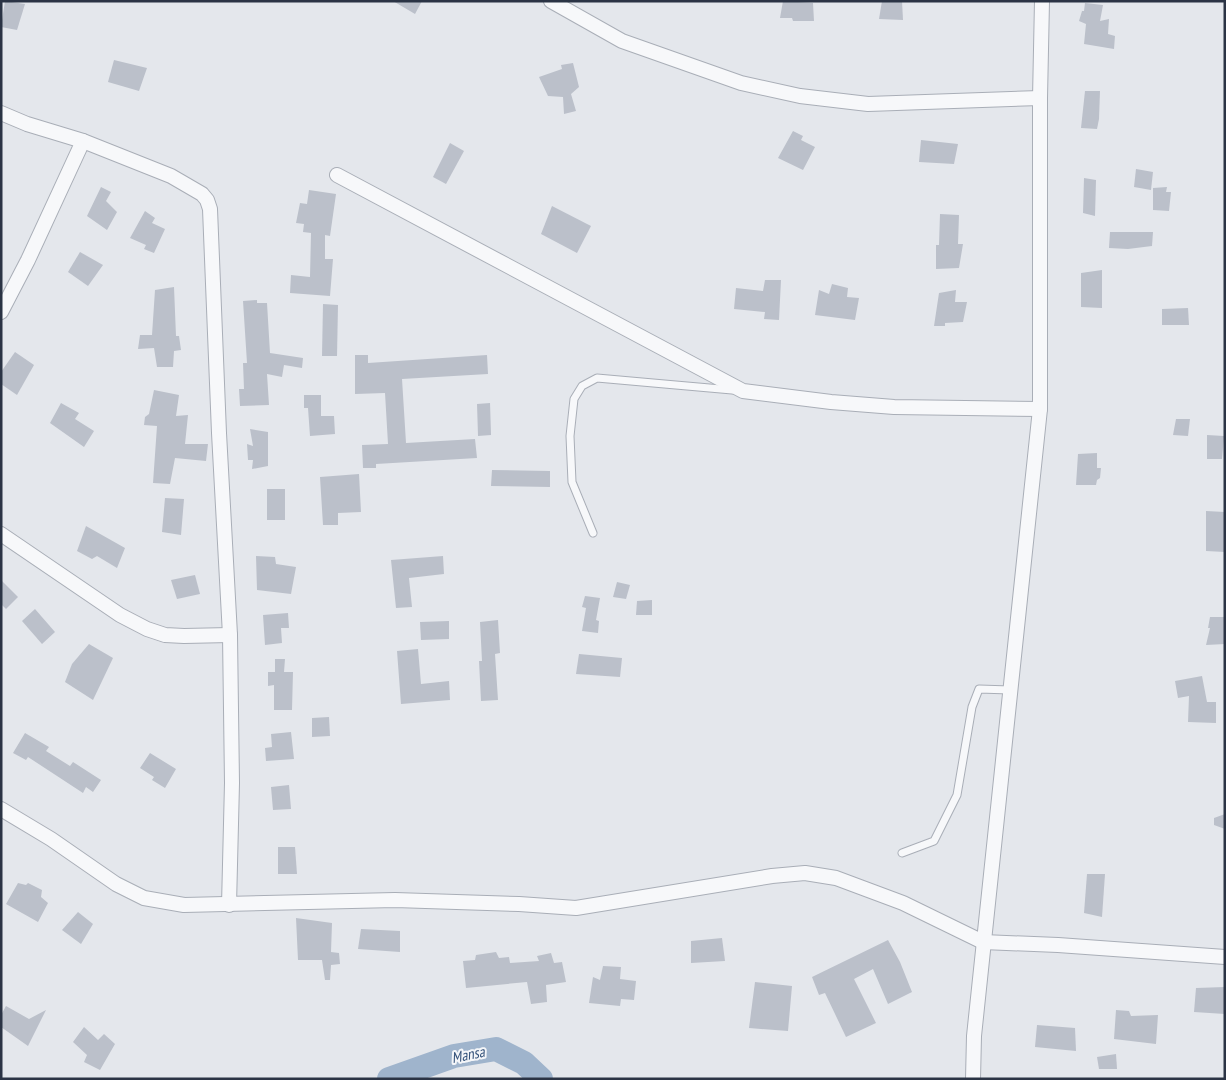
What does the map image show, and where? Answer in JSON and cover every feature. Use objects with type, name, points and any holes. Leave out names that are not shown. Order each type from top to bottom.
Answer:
[{"type":"street","points":[[550,1],[622,41],[741,83],[800,96],[868,104],[1040,98]]},
{"type":"street","points":[[974,1079],[974,1036],[983,942],[1040,409],[1040,98],[1042,1]]},
{"type":"street","points":[[1,112],[26,124],[83,141],[171,176],[202,194],[207,200],[210,209],[230,635],[232,783],[229,905]]},
{"type":"street","points":[[1,312],[28,260],[83,141]]},
{"type":"street","points":[[338,175],[743,391],[831,402],[894,407],[1040,409]]},
{"type":"street","points":[[1,534],[120,615],[148,630],[165,635],[230,635]]},
{"type":"street","points":[[1,809],[51,839],[116,884],[144,898],[184,905],[396,900],[576,908],[754,879],[805,874],[836,878],[903,903],[983,942],[1058,945],[1225,957]]},
{"type":"lane","points":[[593,533],[572,482],[570,436],[574,399],[582,386],[597,378],[743,391]]},
{"type":"lane","points":[[902,852],[934,840],[957,795],[972,708],[979,689],[1010,690]]},
{"type":"building","points":[[5,1],[25,4],[17,30],[1,27]]},
{"type":"building","points":[[393,1],[422,1],[415,14]]},
{"type":"building","points":[[783,1],[813,3],[814,21],[793,21],[792,18],[780,18]]},
{"type":"building","points":[[882,1],[902,1],[903,20],[879,19]]},
{"type":"building","points":[[1085,3],[1103,5],[1100,21],[1109,19],[1108,34],[1115,36],[1114,49],[1084,44],[1086,24],[1079,21],[1082,11],[1084,11]]},
{"type":"building","points":[[114,60],[147,68],[139,91],[108,82]]},
{"type":"building","points":[[573,63],[579,87],[571,94],[576,111],[564,114],[563,97],[548,96],[539,77],[562,69],[561,65]]},
{"type":"building","points":[[1085,91],[1100,91],[1097,129],[1081,128]]},
{"type":"building","points":[[793,131],[803,136],[801,140],[815,147],[803,170],[778,158]]},
{"type":"building","points":[[921,140],[958,144],[954,164],[919,162]]},
{"type":"building","points":[[450,143],[464,151],[446,184],[433,177]]},
{"type":"building","points":[[1136,169],[1153,172],[1151,190],[1134,187]]},
{"type":"building","points":[[1084,178],[1096,180],[1095,216],[1083,213]]},
{"type":"building","points":[[101,187],[111,192],[106,201],[117,212],[107,230],[87,216]]},
{"type":"building","points":[[1167,187],[1166,192],[1171,192],[1169,211],[1153,210],[1153,188]]},
{"type":"building","points":[[309,190],[336,194],[330,236],[325,235],[325,259],[333,259],[330,296],[290,293],[291,275],[310,277],[311,233],[303,232],[304,224],[296,223],[300,203],[307,204]]},
{"type":"building","points":[[552,206],[591,226],[577,253],[541,234]]},
{"type":"building","points":[[145,211],[155,218],[152,223],[165,229],[154,253],[144,249],[146,245],[130,238]]},
{"type":"building","points":[[940,214],[959,215],[958,244],[963,244],[959,268],[936,269],[936,245],[939,245]]},
{"type":"building","points":[[1110,232],[1153,232],[1152,246],[1128,249],[1109,248]]},
{"type":"building","points":[[80,252],[103,265],[88,286],[68,272]]},
{"type":"building","points":[[1102,270],[1102,308],[1081,307],[1081,273]]},
{"type":"building","points":[[765,280],[781,280],[779,320],[764,319],[765,312],[734,309],[736,288],[763,291]]},
{"type":"building","points":[[832,284],[848,288],[847,297],[859,298],[855,320],[815,315],[819,290],[829,294]]},
{"type":"building","points":[[174,287],[176,336],[179,336],[181,350],[174,351],[173,367],[157,367],[154,348],[138,349],[140,335],[152,335],[155,290]]},
{"type":"building","points":[[956,290],[955,302],[967,302],[963,322],[945,323],[945,326],[934,326],[939,293]]},
{"type":"building","points":[[257,300],[257,303],[267,303],[270,353],[303,358],[302,368],[284,365],[282,377],[267,374],[269,405],[240,406],[239,389],[244,389],[243,363],[247,363],[243,301]]},
{"type":"building","points":[[323,304],[338,305],[337,356],[322,356]]},
{"type":"building","points":[[1188,308],[1189,325],[1162,325],[1162,309]]},
{"type":"building","points":[[15,352],[34,365],[17,395],[1,384],[1,372]]},
{"type":"building","points":[[355,355],[368,355],[368,363],[487,355],[488,374],[402,379],[406,443],[475,439],[477,458],[376,464],[376,468],[363,468],[362,445],[388,444],[385,393],[355,394]]},
{"type":"building","points":[[154,390],[179,395],[176,416],[188,415],[185,444],[208,444],[206,461],[175,458],[170,484],[153,483],[157,426],[144,425],[145,417],[149,414]]},
{"type":"building","points":[[304,395],[321,395],[321,416],[334,416],[335,434],[310,436],[308,408],[304,408]]},
{"type":"building","points":[[61,403],[79,413],[75,419],[94,431],[84,447],[50,423]]},
{"type":"building","points":[[490,403],[491,435],[478,436],[477,404]]},
{"type":"building","points":[[1176,419],[1190,419],[1188,436],[1173,435]]},
{"type":"building","points":[[250,429],[268,432],[268,466],[252,469],[253,460],[248,460],[247,444],[253,446]]},
{"type":"building","points":[[1207,435],[1224,436],[1222,459],[1207,459]]},
{"type":"building","points":[[1097,453],[1097,468],[1101,468],[1100,478],[1097,480],[1096,485],[1076,485],[1078,454]]},
{"type":"building","points":[[492,470],[550,471],[550,487],[491,486]]},
{"type":"building","points":[[359,474],[361,512],[338,513],[338,525],[323,525],[320,477]]},
{"type":"building","points":[[267,489],[285,489],[285,520],[267,520]]},
{"type":"building","points":[[165,498],[184,499],[181,535],[162,532]]},
{"type":"building","points":[[1206,511],[1225,512],[1225,552],[1206,551]]},
{"type":"building","points":[[86,526],[125,548],[117,568],[97,556],[92,559],[77,551]]},
{"type":"building","points":[[256,556],[275,557],[276,564],[296,567],[291,594],[257,590]]},
{"type":"building","points":[[443,556],[444,574],[409,578],[412,607],[396,608],[391,560]]},
{"type":"building","points":[[195,575],[200,594],[177,599],[171,580]]},
{"type":"building","points":[[1,580],[18,597],[6,609],[1,604]]},
{"type":"building","points":[[617,582],[630,585],[626,599],[613,597]]},
{"type":"building","points":[[585,596],[600,598],[596,620],[599,621],[598,633],[582,631],[586,608],[582,607]]},
{"type":"building","points":[[652,600],[652,615],[636,615],[637,601]]},
{"type":"building","points":[[35,609],[55,632],[42,644],[22,621]]},
{"type":"building","points":[[288,613],[289,628],[281,628],[282,643],[265,645],[263,615]]},
{"type":"building","points":[[1210,617],[1225,617],[1225,644],[1206,645],[1210,628],[1208,628]]},
{"type":"building","points":[[498,620],[500,653],[495,654],[498,700],[481,701],[479,661],[482,661],[480,622]]},
{"type":"building","points":[[449,621],[449,639],[421,640],[420,622]]},
{"type":"building","points":[[89,644],[113,658],[93,700],[65,682],[72,664]]},
{"type":"building","points":[[418,649],[421,684],[449,681],[450,700],[401,704],[397,651]]},
{"type":"building","points":[[579,654],[622,658],[620,677],[576,674]]},
{"type":"building","points":[[275,659],[285,659],[284,672],[293,672],[292,710],[274,710],[274,685],[268,686],[268,672],[275,672]]},
{"type":"building","points":[[1202,676],[1207,702],[1216,702],[1216,723],[1188,722],[1189,696],[1178,698],[1175,681]]},
{"type":"building","points":[[329,717],[330,736],[312,737],[312,718]]},
{"type":"building","points":[[291,732],[294,759],[266,761],[265,748],[272,747],[271,734]]},
{"type":"building","points":[[25,733],[49,747],[46,751],[70,766],[73,762],[101,780],[93,792],[86,787],[83,793],[28,757],[26,760],[13,753]]},
{"type":"building","points":[[150,753],[176,769],[165,788],[152,780],[154,777],[140,768]]},
{"type":"building","points":[[289,785],[291,809],[273,810],[271,787]]},
{"type":"building","points":[[1225,814],[1225,829],[1214,825],[1214,818]]},
{"type":"building","points":[[278,847],[295,847],[297,874],[278,874]]},
{"type":"building","points":[[1087,874],[1105,874],[1102,917],[1084,913]]},
{"type":"building","points":[[18,883],[26,885],[28,883],[42,890],[41,897],[48,903],[38,922],[6,904]]},
{"type":"building","points":[[78,912],[93,924],[81,944],[62,930]]},
{"type":"building","points":[[296,918],[332,923],[331,952],[339,953],[340,964],[331,965],[330,980],[325,980],[322,960],[298,960]]},
{"type":"building","points":[[361,929],[400,931],[400,952],[358,949]]},
{"type":"building","points":[[722,938],[725,961],[691,963],[691,941]]},
{"type":"building","points":[[888,940],[900,962],[912,992],[888,1004],[873,969],[854,979],[876,1023],[846,1037],[825,993],[819,995],[812,977]]},
{"type":"building","points":[[496,952],[499,958],[509,957],[510,963],[539,961],[537,956],[551,953],[554,963],[562,962],[566,982],[546,985],[547,1002],[531,1004],[527,982],[466,988],[463,961],[475,960],[476,955]]},
{"type":"building","points":[[603,966],[621,967],[620,979],[636,981],[634,1000],[621,999],[620,1006],[589,1003],[593,977],[600,980]]},
{"type":"building","points":[[755,982],[792,986],[788,1031],[749,1028]]},
{"type":"building","points":[[1225,987],[1225,1014],[1194,1012],[1196,988]]},
{"type":"building","points":[[6,1006],[29,1019],[46,1010],[28,1046],[1,1027],[1,1015]]},
{"type":"building","points":[[1116,1010],[1129,1011],[1131,1016],[1158,1015],[1156,1044],[1114,1039]]},
{"type":"building","points":[[1037,1025],[1075,1028],[1076,1051],[1035,1047]]},
{"type":"building","points":[[84,1027],[98,1040],[104,1034],[115,1044],[100,1070],[84,1062],[87,1055],[73,1042]]},
{"type":"building","points":[[1116,1054],[1117,1069],[1099,1069],[1097,1057]]},
{"type":"waterway","name":"Mansa","points":[[389,1079],[454,1056],[496,1049],[524,1063],[541,1079]]}]
